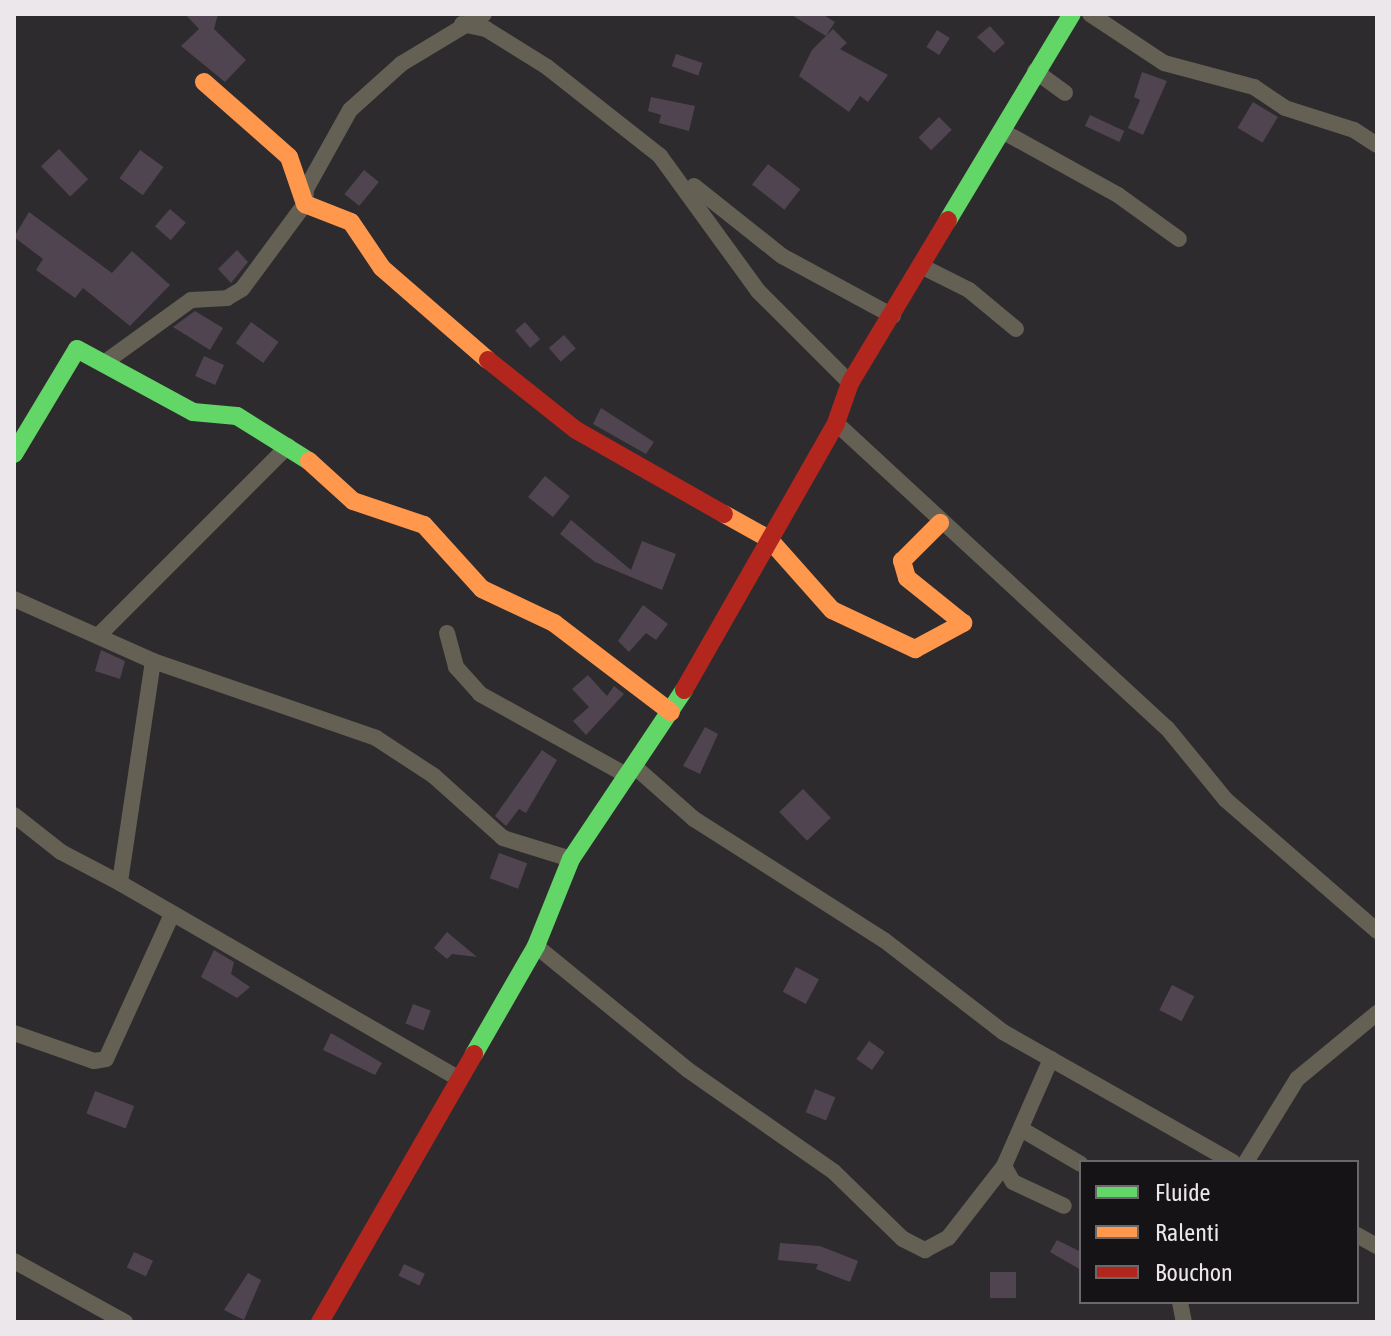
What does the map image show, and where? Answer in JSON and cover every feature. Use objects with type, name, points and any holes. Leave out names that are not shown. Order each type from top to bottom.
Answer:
[{"type":"street","points":[[104,363],[191,300],[227,298],[242,289],[305,204],[306,189],[350,110],[401,64],[462,24],[484,14]]},
{"type":"street","points":[[1090,14],[1164,63],[1254,87],[1285,108],[1354,130],[1377,145]]},
{"type":"street","points":[[320,1322],[536,946],[571,859],[671,712],[836,423],[850,383],[893,316],[1069,15]]},
{"type":"street","points":[[462,24],[486,29],[547,67],[782,256],[893,316]]},
{"type":"street","points":[[1035,71],[1065,93]]},
{"type":"street","points":[[204,82],[289,157],[305,204],[351,222],[373,257],[429,314],[537,401],[769,539],[832,610],[915,649],[963,623],[907,578],[902,561],[940,523]]},
{"type":"street","points":[[1002,131],[1118,195],[1179,239]]},
{"type":"street","points":[[660,156],[758,291],[850,383]]},
{"type":"street","points":[[921,266],[969,290],[1016,329]]},
{"type":"street","points":[[14,454],[77,349],[193,412],[237,416],[288,446],[353,501],[424,525],[482,589],[554,623],[671,712]]},
{"type":"street","points":[[836,423],[940,523],[1167,728],[1226,800],[1377,931]]},
{"type":"street","points":[[100,634],[288,446]]},
{"type":"street","points":[[14,599],[100,634],[153,661],[376,738],[434,776],[503,838],[571,859]]},
{"type":"street","points":[[447,633],[456,667],[480,694],[631,772],[694,819],[884,940],[1003,1032],[1229,1160]]},
{"type":"street","points":[[120,883],[153,661]]},
{"type":"street","points":[[14,815],[61,852],[458,1078]]},
{"type":"street","points":[[14,1033],[94,1061],[106,1059],[172,914]]},
{"type":"street","points":[[536,946],[688,1070],[834,1172],[903,1239],[925,1250],[948,1238],[1004,1166],[1051,1059]]},
{"type":"street","points":[[1247,1160],[1297,1079],[1377,1013]]},
{"type":"street","points":[[1021,1129],[1079,1163]]},
{"type":"street","points":[[1004,1166],[1013,1182],[1064,1206]]},
{"type":"street","points":[[1359,1236],[1377,1246]]},
{"type":"street","points":[[14,1261],[125,1322]]},
{"type":"building","points":[[185,14],[218,14],[214,29],[246,60],[225,82],[181,46],[199,29]]},
{"type":"building","points":[[790,14],[822,14],[835,22],[826,36]]},
{"type":"building","points":[[990,26],[1005,43],[994,53],[977,37]]},
{"type":"building","points":[[833,29],[847,43],[840,49],[888,75],[868,102],[860,96],[849,112],[799,76],[812,50]]},
{"type":"building","points":[[937,30],[950,38],[939,55],[926,47]]},
{"type":"building","points":[[676,54],[702,63],[698,75],[672,66]]},
{"type":"building","points":[[1142,72],[1167,81],[1143,135],[1128,128],[1140,100],[1134,97]]},
{"type":"building","points":[[651,97],[695,106],[689,131],[659,123],[661,115],[648,111]]},
{"type":"building","points":[[1253,102],[1278,117],[1262,143],[1238,128]]},
{"type":"building","points":[[1090,115],[1124,131],[1119,142],[1085,126]]},
{"type":"building","points":[[939,117],[952,130],[931,150],[918,138]]},
{"type":"building","points":[[59,149],[88,179],[70,197],[41,166]]},
{"type":"building","points":[[140,150],[163,167],[143,195],[119,178]]},
{"type":"building","points":[[768,164],[800,189],[784,210],[752,184]]},
{"type":"building","points":[[364,170],[379,182],[359,206],[344,194]]},
{"type":"building","points":[[170,209],[186,223],[171,240],[155,226]]},
{"type":"building","points":[[29,212],[112,273],[132,251],[170,285],[130,326],[83,288],[75,298],[36,270],[43,259],[14,237]]},
{"type":"building","points":[[237,250],[248,262],[231,283],[218,269]]},
{"type":"building","points":[[195,311],[223,328],[210,350],[173,327]]},
{"type":"building","points":[[251,322],[279,342],[263,363],[236,343]]},
{"type":"building","points":[[525,322],[540,339],[530,348],[515,331]]},
{"type":"building","points":[[564,335],[576,349],[561,362],[549,348]]},
{"type":"building","points":[[204,356],[224,365],[215,385],[195,376]]},
{"type":"building","points":[[601,408],[654,442],[646,454],[593,424]]},
{"type":"building","points":[[545,476],[570,496],[553,517],[528,497]]},
{"type":"building","points":[[571,520],[631,570],[642,541],[676,554],[662,590],[595,562],[560,534]]},
{"type":"building","points":[[643,605],[668,624],[656,640],[646,633],[629,652],[618,641]]},
{"type":"building","points":[[101,650],[125,661],[120,679],[95,671]]},
{"type":"building","points":[[588,675],[607,696],[614,686],[624,694],[586,735],[573,721],[589,707],[572,689]]},
{"type":"building","points":[[705,727],[718,734],[700,774],[683,766]]},
{"type":"building","points":[[542,750],[557,760],[526,813],[519,809],[506,826],[495,816]]},
{"type":"building","points":[[803,789],[831,818],[807,841],[779,812]]},
{"type":"building","points":[[499,853],[527,863],[518,889],[490,878]]},
{"type":"building","points":[[447,932],[477,957],[452,954],[447,959],[434,948]]},
{"type":"building","points":[[214,950],[234,962],[231,974],[250,987],[237,998],[201,977]]},
{"type":"building","points":[[796,967],[819,979],[806,1004],[783,992]]},
{"type":"building","points":[[1172,985],[1194,996],[1182,1021],[1159,1010]]},
{"type":"building","points":[[413,1004],[431,1011],[423,1030],[405,1024]]},
{"type":"building","points":[[331,1033],[382,1063],[375,1075],[323,1050]]},
{"type":"building","points":[[869,1041],[885,1052],[872,1070],[856,1059]]},
{"type":"building","points":[[815,1089],[835,1097],[826,1120],[806,1112]]},
{"type":"building","points":[[95,1091],[134,1106],[126,1128],[86,1113]]},
{"type":"building","points":[[1057,1240],[1079,1251],[1079,1269],[1050,1252]]},
{"type":"building","points":[[780,1243],[820,1246],[858,1261],[850,1282],[816,1269],[818,1264],[778,1260]]},
{"type":"building","points":[[134,1252],[153,1261],[146,1276],[127,1267]]},
{"type":"building","points":[[404,1264],[425,1274],[419,1286],[399,1276]]},
{"type":"building","points":[[990,1272],[1016,1272],[1016,1298],[990,1298]]},
{"type":"building","points":[[248,1273],[261,1280],[244,1320],[224,1310]]},
{"type":"traffic: fast","points":[[948,220],[1072,14]]},
{"type":"traffic: fast","points":[[14,454],[77,349],[193,412],[237,416],[309,461]]},
{"type":"traffic: fast","points":[[474,1054],[536,946],[571,859],[684,690]]},
{"type":"traffic: slow","points":[[204,82],[289,157],[305,204],[351,222],[382,268],[488,360]]},
{"type":"traffic: slow","points":[[309,461],[353,501],[424,525],[482,589],[554,623],[671,712]]},
{"type":"traffic: slow","points":[[724,514],[769,539],[832,610],[915,649],[963,623],[907,578],[902,561],[940,523]]},
{"type":"traffic: jam","points":[[684,690],[836,423],[850,383],[948,220]]},
{"type":"traffic: jam","points":[[488,360],[576,430],[724,514]]},
{"type":"traffic: jam","points":[[320,1322],[474,1054]]}]
